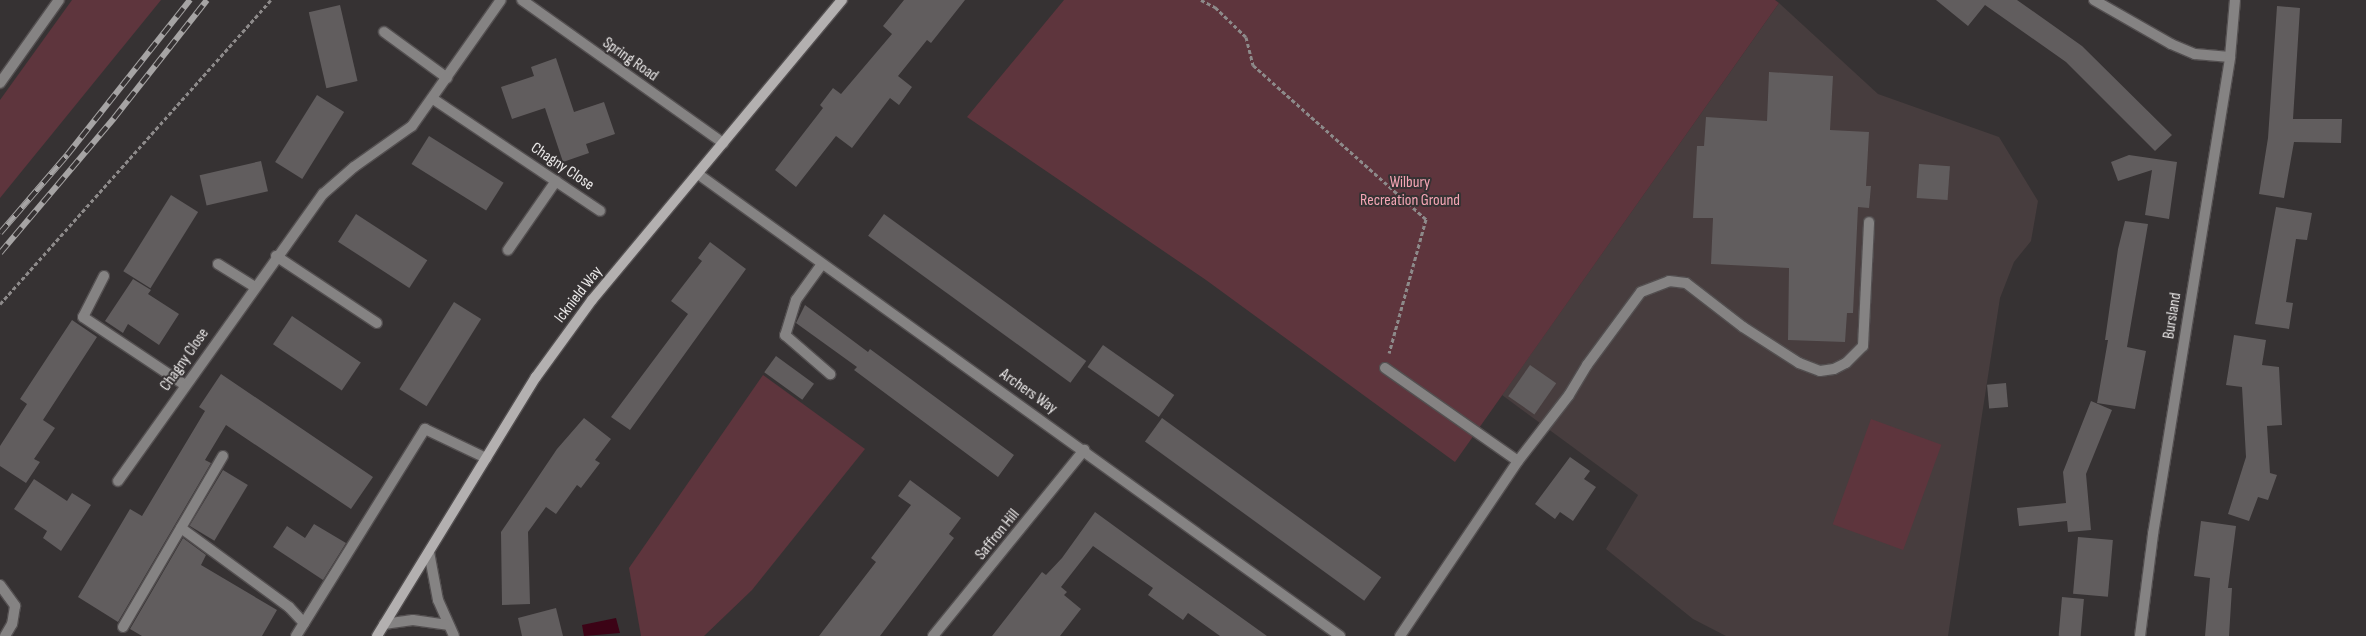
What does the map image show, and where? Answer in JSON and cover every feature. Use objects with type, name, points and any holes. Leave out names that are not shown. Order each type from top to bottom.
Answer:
[{"type":"street","points":[[0,83],[59,0]]},
{"type":"street","name":"Chagny Close","points":[[118,482],[276,256],[323,194],[354,167],[412,126],[501,0]]},
{"type":"street","name":"Spring Road","points":[[522,0],[723,144]]},
{"type":"street","name":"Icknield Way","points":[[377,636],[536,377],[592,300],[842,0]]},
{"type":"street","points":[[2094,0],[2170,44],[2195,54],[2230,58]]},
{"type":"street","name":"Bursland","points":[[2140,636],[2155,524],[2230,58],[2235,0]]},
{"type":"street","points":[[384,32],[447,78]]},
{"type":"street","name":"Chagny Close","points":[[433,98],[600,211]]},
{"type":"street","name":"Archers Way","points":[[698,174],[1340,636]]},
{"type":"street","points":[[508,250],[556,181]]},
{"type":"street","points":[[1400,636],[1518,460],[1569,395],[1631,302],[1646,289],[1660,283],[1686,283],[1743,327],[1808,368],[1820,371],[1846,363],[1863,346],[1869,222]]},
{"type":"street","points":[[276,256],[377,322]]},
{"type":"street","points":[[218,264],[255,287]]},
{"type":"street","points":[[822,264],[796,300],[785,335],[830,374]]},
{"type":"street","points":[[104,276],[83,317],[185,385]]},
{"type":"street","points":[[1385,368],[1518,460]]},
{"type":"street","points":[[296,636],[425,429],[486,458]]},
{"type":"street","name":"Saffron Hill","points":[[933,636],[1084,450]]},
{"type":"street","points":[[123,627],[223,456]]},
{"type":"street","points":[[181,528],[290,607],[304,623]]},
{"type":"street","points":[[429,552],[438,600],[454,636]]},
{"type":"street","points":[[0,585],[15,606],[12,624],[5,636]]},
{"type":"street","points":[[384,624],[413,620],[448,625]]},
{"type":"path","points":[[0,304],[271,0]]},
{"type":"path","points":[[1201,0],[1215,7],[1246,37],[1253,65],[1426,219],[1385,368]]},
{"type":"shaded area","points":[[1779,3],[1878,94],[1999,137],[2038,201],[2031,241],[2014,262],[2000,298],[1948,636],[1726,636],[1693,619],[1606,549],[1638,495],[1502,395]]},
{"type":"shaded area","points":[[616,618],[620,633],[584,636],[582,625]]},
{"type":"green space","points":[[72,0],[161,0],[0,198],[0,100]]},
{"type":"green space","name":"Wilbury Recreation Ground","points":[[1064,0],[1775,0],[1779,3],[1455,462],[1206,280],[967,117]]},
{"type":"green space","points":[[763,375],[865,449],[752,590],[704,636],[641,636],[629,568]]},
{"type":"green space","points":[[1871,419],[1941,445],[1903,550],[1833,524]]},
{"type":"building","points":[[904,0],[965,0],[931,43],[927,40],[898,76],[912,87],[899,105],[890,98],[852,148],[836,136],[796,187],[775,170],[823,108],[820,105],[833,88],[841,94],[892,34],[883,26]]},
{"type":"building","points":[[1936,0],[2017,0],[2082,46],[2172,135],[2155,151],[2066,62],[1985,5],[1968,26]]},
{"type":"building","points":[[340,5],[358,81],[326,88],[309,12]]},
{"type":"building","points":[[2277,6],[2300,8],[2293,119],[2342,119],[2341,143],[2294,142],[2284,198],[2259,194],[2268,138]]},
{"type":"building","points":[[556,58],[574,112],[604,102],[615,134],[586,144],[589,153],[563,162],[545,108],[512,119],[501,87],[534,76],[531,67]]},
{"type":"building","points":[[1769,72],[1833,76],[1830,130],[1869,132],[1866,186],[1871,186],[1869,208],[1858,207],[1853,313],[1847,313],[1845,342],[1788,340],[1789,268],[1711,264],[1713,218],[1693,218],[1697,146],[1704,146],[1706,117],[1767,121]]},
{"type":"building","points":[[317,95],[344,112],[302,179],[275,162]]},
{"type":"building","points":[[429,136],[504,183],[486,211],[412,164]]},
{"type":"building","points":[[2129,155],[2177,162],[2169,219],[2145,215],[2152,170],[2118,181],[2111,162]]},
{"type":"building","points":[[261,161],[268,191],[207,205],[200,175]]},
{"type":"building","points":[[1919,164],[1950,166],[1948,200],[1917,198]]},
{"type":"building","points":[[171,195],[198,212],[150,288],[123,271]]},
{"type":"building","points":[[2276,207],[2312,213],[2307,240],[2296,239],[2286,302],[2293,303],[2289,329],[2255,324]]},
{"type":"building","points":[[356,214],[427,260],[409,288],[338,242]]},
{"type":"building","points":[[884,214],[1086,361],[1070,383],[868,236]]},
{"type":"building","points":[[2125,221],[2148,224],[2127,347],[2146,351],[2135,409],[2097,403],[2108,340],[2105,340],[2118,249]]},
{"type":"building","points":[[710,242],[746,269],[630,430],[611,417],[688,314],[671,301],[702,261],[698,258]]},
{"type":"building","points":[[133,279],[151,290],[148,294],[179,314],[159,345],[128,324],[123,333],[105,321]]},
{"type":"building","points":[[454,302],[481,319],[427,406],[399,389]]},
{"type":"building","points":[[805,305],[868,352],[870,349],[1014,455],[998,477],[854,370],[857,367],[796,323]]},
{"type":"building","points":[[292,316],[361,362],[342,391],[273,344]]},
{"type":"building","points":[[72,320],[97,337],[43,420],[55,428],[34,459],[40,462],[26,483],[0,466],[0,446],[27,404],[20,399]]},
{"type":"building","points":[[2234,335],[2266,340],[2262,365],[2279,367],[2282,425],[2267,426],[2270,473],[2277,475],[2268,500],[2258,497],[2249,521],[2228,514],[2246,457],[2242,387],[2226,385]]},
{"type":"building","points":[[1103,345],[1174,395],[1159,417],[1088,367]]},
{"type":"building","points":[[776,356],[814,384],[802,400],[764,372]]},
{"type":"building","points":[[1530,365],[1556,383],[1534,414],[1508,396]]},
{"type":"building","points":[[221,374],[373,477],[351,509],[226,425],[205,460],[211,463],[118,622],[78,597],[130,509],[142,516],[205,411],[199,407]]},
{"type":"building","points":[[2006,383],[2008,407],[1989,409],[1987,385]]},
{"type":"building","points":[[2091,401],[2112,410],[2086,474],[2091,530],[2068,532],[2067,521],[2019,526],[2017,508],[2066,503],[2063,472]]},
{"type":"building","points":[[584,418],[611,439],[595,460],[600,463],[581,488],[577,485],[556,514],[546,507],[528,532],[530,604],[502,605],[501,532],[557,449]]},
{"type":"building","points":[[1162,418],[1381,577],[1364,601],[1145,441]]},
{"type":"building","points":[[1570,457],[1590,471],[1584,479],[1596,487],[1573,521],[1560,512],[1555,519],[1535,504]]},
{"type":"building","points":[[223,470],[248,485],[214,541],[190,526]]},
{"type":"building","points":[[34,479],[67,501],[72,493],[91,505],[61,551],[43,538],[47,531],[14,509]]},
{"type":"building","points":[[910,480],[961,518],[949,534],[954,538],[880,636],[819,636],[876,562],[871,558],[911,505],[898,496]]},
{"type":"building","points":[[1095,512],[1267,636],[1220,636],[1188,613],[1183,620],[1148,595],[1153,588],[1093,546],[1061,587],[1067,592],[1064,595],[1081,609],[1060,636],[992,636],[1042,572],[1046,575],[1062,558]]},
{"type":"building","points":[[2201,521],[2236,526],[2228,588],[2232,588],[2229,636],[2205,636],[2210,578],[2194,576]]},
{"type":"building","points":[[314,524],[346,543],[323,580],[273,547],[287,526],[305,538]]},
{"type":"building","points":[[2078,537],[2113,540],[2108,597],[2073,594]]},
{"type":"building","points":[[183,538],[206,555],[201,565],[277,610],[262,636],[142,636],[130,629]]},
{"type":"building","points":[[2062,597],[2084,599],[2081,636],[2059,636]]},
{"type":"building","points":[[556,608],[563,636],[522,636],[518,618]]},
{"type":"railway","points":[[0,233],[67,155],[190,0]]},
{"type":"railway","points":[[0,253],[114,118],[207,0]]}]
